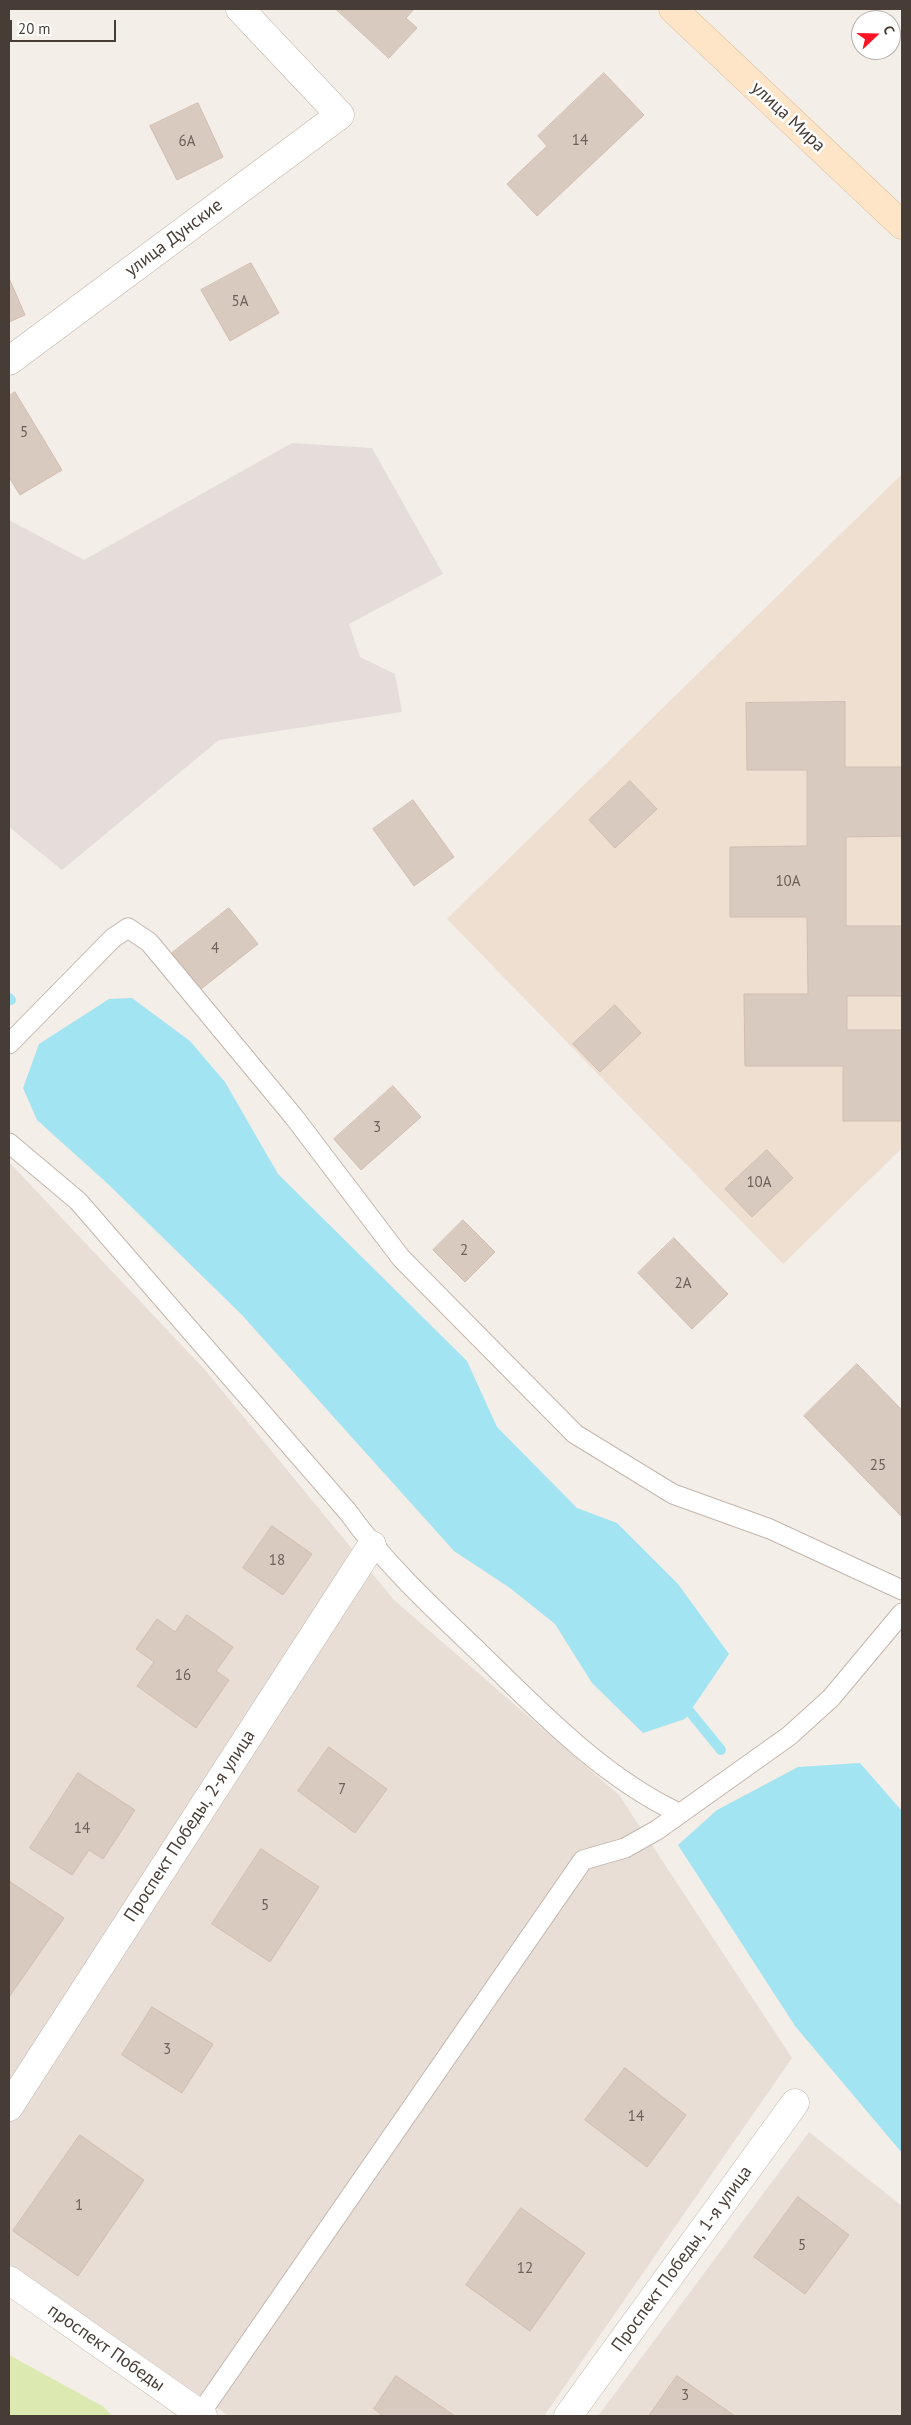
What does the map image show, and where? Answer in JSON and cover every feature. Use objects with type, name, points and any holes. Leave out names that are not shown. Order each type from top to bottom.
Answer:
[{"type":"street","name":"улица Дунские","points":[[9,361],[340,115],[240,9]]},
{"type":"street","name":"улица Мира","points":[[673,9],[902,225]]},
{"type":"street","name":"Проспект Победы, 2-я улица","points":[[9,2107],[372,1545]]},
{"type":"street","name":"Проспект Победы, 1-я улица","points":[[568,2416],[795,2102]]},
{"type":"street","name":"проспект Победы","points":[[9,2280],[202,2415]]},
{"type":"lane","points":[[9,1044],[112,938],[128,928],[149,942],[294,1117],[401,1258],[575,1434],[673,1494],[770,1529],[902,1590]]},
{"type":"lane","points":[[9,1143],[78,1201],[342,1505],[372,1545],[410,1586],[541,1713],[613,1773],[659,1804],[679,1814]]},
{"type":"lane","points":[[202,2415],[583,1860],[625,1848],[747,1768],[789,1736],[831,1698],[902,1613]]},
{"type":"shaded area","points":[[292,443],[372,448],[443,574],[349,624],[360,657],[395,674],[402,712],[219,740],[62,870],[9,827],[9,520],[84,560]]},
{"type":"shaded area","points":[[902,474],[902,1148],[783,1264],[447,919]]},
{"type":"shaded area","points":[[9,1162],[205,1370],[394,1600],[619,1795],[792,2058],[544,2416],[229,2416],[9,2264]]},
{"type":"shaded area","points":[[809,2132],[902,2206],[902,2416],[598,2416]]},
{"type":"green space","points":[[9,2355],[104,2407],[112,2416],[9,2416]]},
{"type":"water","points":[[132,998],[190,1041],[225,1082],[278,1174],[467,1361],[497,1427],[577,1508],[617,1523],[678,1584],[729,1654],[685,1719],[643,1733],[592,1683],[555,1624],[510,1588],[454,1551],[241,1314],[108,1184],[37,1120],[23,1088],[39,1044],[109,999]]},
{"type":"water","points":[[860,1763],[902,1811],[902,2153],[795,2026],[678,1845],[717,1810],[798,1767]]},
{"type":"building","points":[[336,9],[414,9],[406,18],[417,28],[389,58]]},
{"type":"building","points":[[604,73],[644,115],[537,216],[507,184],[547,146],[538,136]]},
{"type":"building","points":[[198,103],[223,157],[177,180],[150,126]]},
{"type":"building","points":[[251,263],[279,313],[230,341],[201,290]]},
{"type":"building","points":[[9,278],[25,315],[9,322]]},
{"type":"building","points":[[15,392],[62,470],[20,495],[9,477],[9,396]]},
{"type":"building","points":[[845,702],[845,767],[902,767],[902,836],[846,837],[846,926],[902,926],[902,996],[847,996],[847,1030],[902,1030],[902,1121],[843,1121],[843,1066],[745,1066],[744,994],[808,994],[807,917],[730,917],[730,847],[807,846],[807,770],[747,770],[746,703]]},
{"type":"building","points":[[630,781],[657,809],[615,848],[589,820]]},
{"type":"building","points":[[413,800],[454,857],[414,886],[373,829]]},
{"type":"building","points":[[229,908],[258,944],[201,989],[172,953]]},
{"type":"building","points":[[615,1005],[641,1033],[600,1072],[573,1044]]},
{"type":"building","points":[[393,1086],[421,1117],[361,1170],[334,1139]]},
{"type":"building","points":[[767,1150],[793,1178],[752,1217],[725,1189]]},
{"type":"building","points":[[463,1220],[495,1252],[465,1282],[433,1250]]},
{"type":"building","points":[[674,1238],[728,1294],[692,1329],[638,1273]]},
{"type":"building","points":[[857,1364],[902,1410],[902,1517],[804,1416]]},
{"type":"building","points":[[272,1526],[312,1554],[283,1595],[243,1568]]},
{"type":"building","points":[[187,1615],[233,1647],[216,1671],[229,1680],[196,1728],[137,1686],[154,1662],[136,1649],[157,1619],[175,1632]]},
{"type":"building","points":[[329,1747],[387,1789],[355,1833],[298,1791]]},
{"type":"building","points":[[78,1773],[135,1810],[103,1859],[89,1850],[72,1875],[30,1848]]},
{"type":"building","points":[[261,1849],[319,1887],[270,1962],[212,1924]]},
{"type":"building","points":[[9,1881],[64,1918],[9,1997]]},
{"type":"building","points":[[152,2007],[213,2044],[182,2093],[122,2055]]},
{"type":"building","points":[[625,2068],[686,2115],[647,2167],[585,2120]]},
{"type":"building","points":[[80,2135],[144,2180],[78,2276],[13,2231]]},
{"type":"building","points":[[798,2197],[849,2235],[805,2294],[754,2257]]},
{"type":"building","points":[[521,2208],[585,2253],[530,2331],[466,2285]]},
{"type":"building","points":[[396,2376],[455,2416],[380,2416],[381,2414],[374,2409]]},
{"type":"building","points":[[677,2376],[735,2416],[649,2416]]},
{"type":"waterway","points":[[690,1712],[721,1750]]}]
